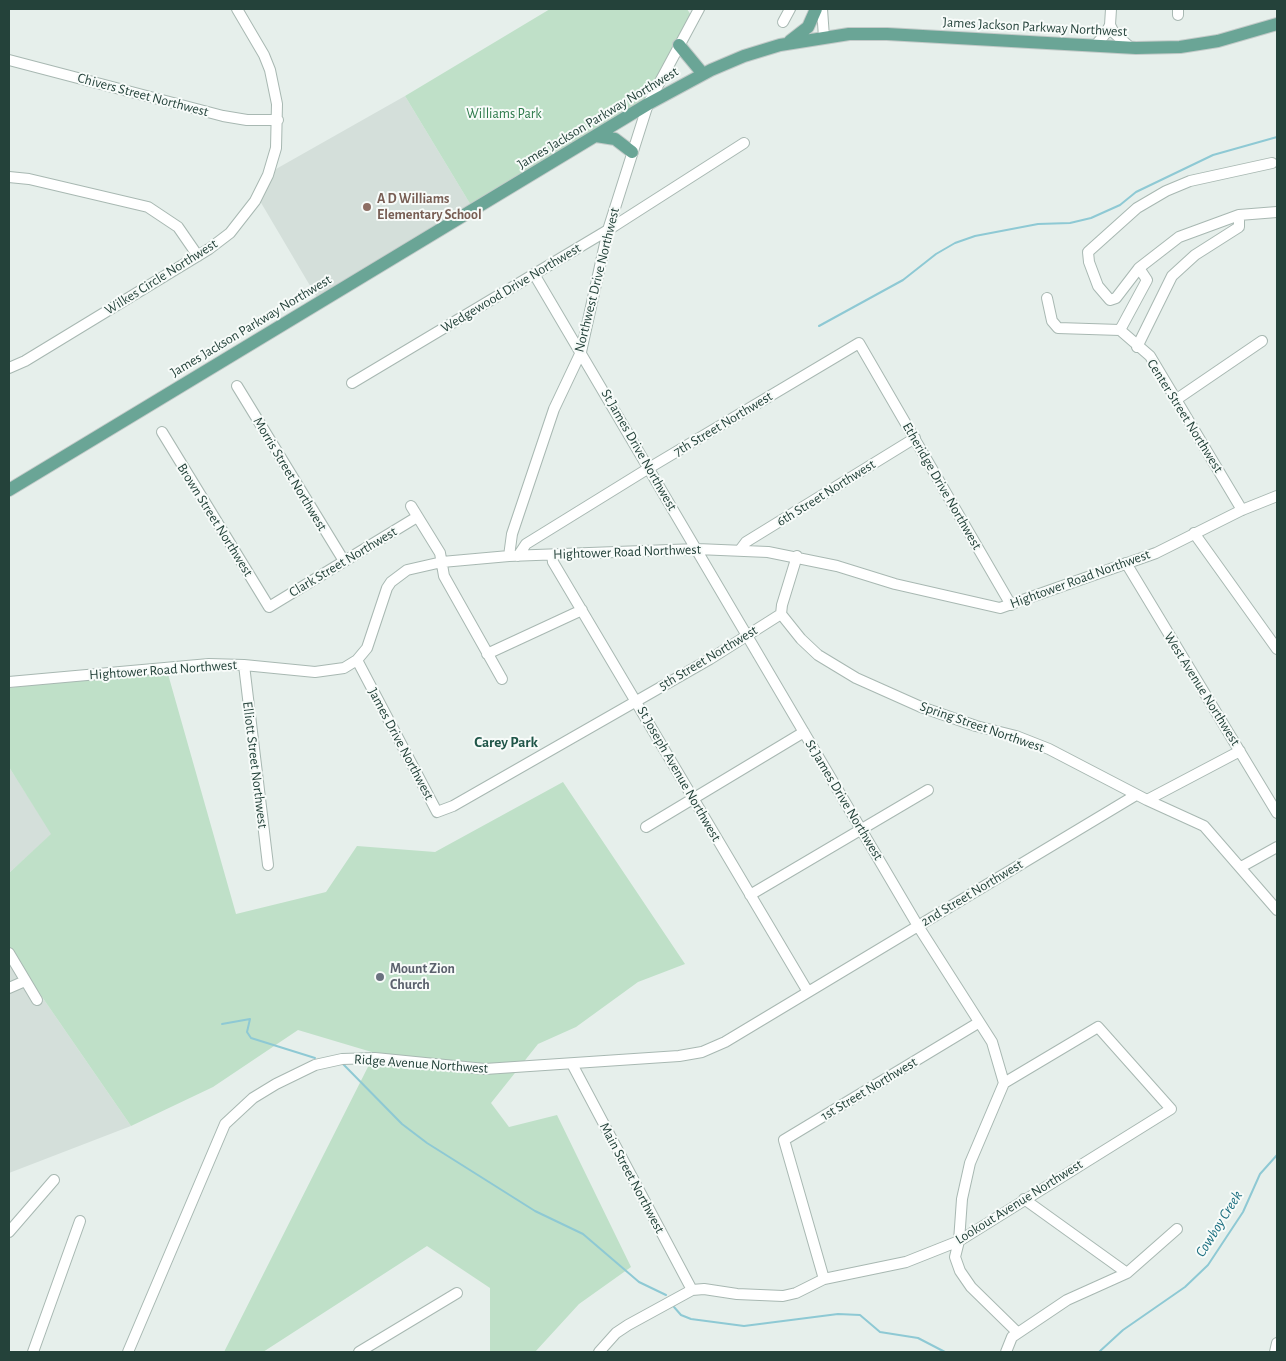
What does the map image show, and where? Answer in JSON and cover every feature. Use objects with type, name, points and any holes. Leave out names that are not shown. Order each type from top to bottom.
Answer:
[{"type":"main road","points":[[784,44],[808,27],[816,9]]},
{"type":"main road","name":"James Jackson Parkway Northwest","points":[[9,490],[648,104],[703,74],[744,56],[784,44],[824,37],[887,34],[1131,48],[1180,47],[1218,41],[1277,24]]},
{"type":"main road","points":[[679,45],[703,74]]},
{"type":"main road","points":[[596,136],[615,139],[632,152]]},
{"type":"street","name":"Wilkes Circle Northwest","points":[[9,368],[25,361],[198,256],[230,233],[255,201],[272,162],[278,120],[270,70],[256,40],[237,9]]},
{"type":"street","name":"Northwest Drive Northwest","points":[[513,556],[512,534],[554,409],[581,352],[608,230],[648,104],[699,9]]},
{"type":"street","points":[[783,22],[790,9]]},
{"type":"street","points":[[822,9],[824,37]]},
{"type":"street","points":[[1095,46],[1110,25],[1111,9]]},
{"type":"street","points":[[1110,25],[1114,32],[1131,48]]},
{"type":"street","name":"Chivers Street Northwest","points":[[9,60],[223,116],[247,120],[278,120]]},
{"type":"street","name":"Wedgewood Drive Northwest","points":[[352,383],[608,230],[744,143]]},
{"type":"street","points":[[1272,163],[1190,181],[1166,191],[1137,208],[1088,252],[1089,262],[1098,286],[1110,300],[1116,298],[1139,268],[1179,237],[1239,215],[1277,212]]},
{"type":"street","points":[[9,176],[148,207],[178,227],[198,256]]},
{"type":"street","points":[[1137,347],[1157,303],[1172,276],[1195,255],[1239,227],[1239,215]]},
{"type":"street","points":[[1047,298],[1052,321],[1058,328],[1120,330],[1147,280],[1139,268]]},
{"type":"street","name":"St James Drive Northwest","points":[[534,274],[918,926],[992,1042],[1004,1083]]},
{"type":"street","name":"Center Street Northwest","points":[[1120,330],[1137,347],[1150,356],[1242,510]]},
{"type":"street","points":[[1176,399],[1262,341]]},
{"type":"street","name":"7th Street Northwest","points":[[513,556],[526,544],[649,468],[860,343],[873,366]]},
{"type":"street","name":"Etheridge Drive Northwest","points":[[873,366],[1011,605]]},
{"type":"street","name":"Morris Street Northwest","points":[[237,386],[344,562]]},
{"type":"street","name":"Brown Street Northwest","points":[[162,432],[269,607]]},
{"type":"street","name":"6th Street Northwest","points":[[740,550],[746,542],[915,438]]},
{"type":"street","name":"Hightower Road Northwest","points":[[9,682],[209,664],[244,665],[314,672],[344,668],[357,660],[369,642],[383,597],[391,582],[407,570],[442,562],[513,556],[697,549],[740,550],[797,556],[988,607],[1000,608],[1046,589],[1156,553],[1242,510],[1277,496]]},
{"type":"street","points":[[411,506],[440,553],[444,576],[502,679]]},
{"type":"street","name":"Clark Street Northwest","points":[[269,607],[418,517]]},
{"type":"street","points":[[1194,533],[1277,649]]},
{"type":"street","name":"St Joseph Avenue Northwest","points":[[552,555],[554,562],[582,610],[808,992]]},
{"type":"street","points":[[781,614],[797,556]]},
{"type":"street","name":"West Avenue Northwest","points":[[1126,564],[1277,814]]},
{"type":"street","points":[[488,654],[582,610]]},
{"type":"street","name":"5th Street Northwest","points":[[453,806],[710,658],[781,614]]},
{"type":"street","name":"Spring Street Northwest","points":[[781,614],[801,639],[818,655],[856,678],[921,707],[976,726],[1016,736],[1049,749],[1136,795],[1204,826],[1277,910]]},
{"type":"street","name":"James Drive Northwest","points":[[357,660],[437,812],[453,806]]},
{"type":"street","name":"Elliott Street Northwest","points":[[244,665],[268,865]]},
{"type":"street","points":[[646,827],[804,732]]},
{"type":"street","points":[[1147,800],[1240,751]]},
{"type":"street","points":[[750,894],[928,790]]},
{"type":"street","name":"2nd Street Northwest","points":[[808,992],[1136,795]]},
{"type":"street","points":[[1241,867],[1277,847]]},
{"type":"street","points":[[9,953],[36,1000]]},
{"type":"street","points":[[9,988],[25,981]]},
{"type":"street","name":"Ridge Avenue Northwest","points":[[128,1352],[219,1134],[232,1115],[253,1098],[276,1084],[315,1065],[342,1059],[375,1058],[485,1069],[679,1056],[702,1052],[725,1042],[808,992]]},
{"type":"street","name":"1st Street Northwest","points":[[824,1279],[784,1140],[978,1022]]},
{"type":"street","name":"Lookout Avenue Northwest","points":[[692,1290],[704,1289],[737,1294],[783,1296],[796,1293],[824,1279],[906,1262],[959,1241],[1171,1109],[1098,1027],[1004,1083]]},
{"type":"street","name":"Main Street Northwest","points":[[572,1064],[692,1290]]},
{"type":"street","points":[[1004,1083],[970,1163],[962,1199],[959,1241],[955,1257],[960,1271],[972,1287],[1018,1333]]},
{"type":"street","points":[[9,1232],[54,1180]]},
{"type":"street","points":[[1024,1199],[1127,1273]]},
{"type":"street","points":[[33,1352],[80,1221]]},
{"type":"street","points":[[1006,1352],[1012,1337],[1067,1300],[1127,1273],[1178,1229]]},
{"type":"street","points":[[599,1352],[616,1334],[628,1325],[692,1290]]},
{"type":"street","points":[[359,1352],[457,1293]]},
{"type":"street","points":[[1275,1352],[1277,1343]]},
{"type":"shaded area","name":"A D Williams Elementary School","points":[[405,96],[475,212],[322,306],[260,201],[276,169]]},
{"type":"shaded area","points":[[9,767],[52,834],[9,873]]},
{"type":"shaded area","points":[[9,949],[131,1126],[9,1173]]},
{"type":"green space","name":"Williams Park","points":[[550,9],[687,9],[693,18],[648,103],[475,212],[405,96]]},
{"type":"green space","points":[[166,667],[236,914],[326,892],[357,846],[435,852],[563,782],[685,964],[638,982],[576,1027],[538,1044],[491,1103],[509,1127],[557,1115],[631,1267],[579,1304],[535,1352],[490,1352],[490,1288],[427,1246],[263,1352],[224,1352],[375,1053],[298,1030],[213,1087],[131,1126],[9,949],[9,873],[51,834],[9,767],[9,688]]},
{"type":"waterway","points":[[819,326],[903,280],[936,254],[955,243],[975,236],[1038,224],[1070,223],[1091,218],[1120,205],[1136,192],[1213,155],[1277,137]]},
{"type":"waterway","points":[[222,1024],[250,1019],[247,1032],[251,1038],[315,1058]]},
{"type":"waterway","points":[[342,1063],[402,1124],[427,1143],[535,1211],[583,1234],[639,1282],[666,1295]]},
{"type":"waterway","name":"Cowboy Creek","points":[[1099,1352],[1123,1330],[1185,1287],[1208,1265],[1243,1212],[1260,1174],[1277,1155]]},
{"type":"waterway","points":[[674,1307],[681,1315],[691,1319],[744,1326],[838,1314],[860,1315],[880,1332],[918,1338],[945,1352]]},
{"type":"place","name":"A D Williams Elementary School","points":[[367,207]]},
{"type":"place","name":"Mount Zion Church","points":[[380,977]]},
{"type":"district","name":"Carey Park","points":[[506,742]]}]
